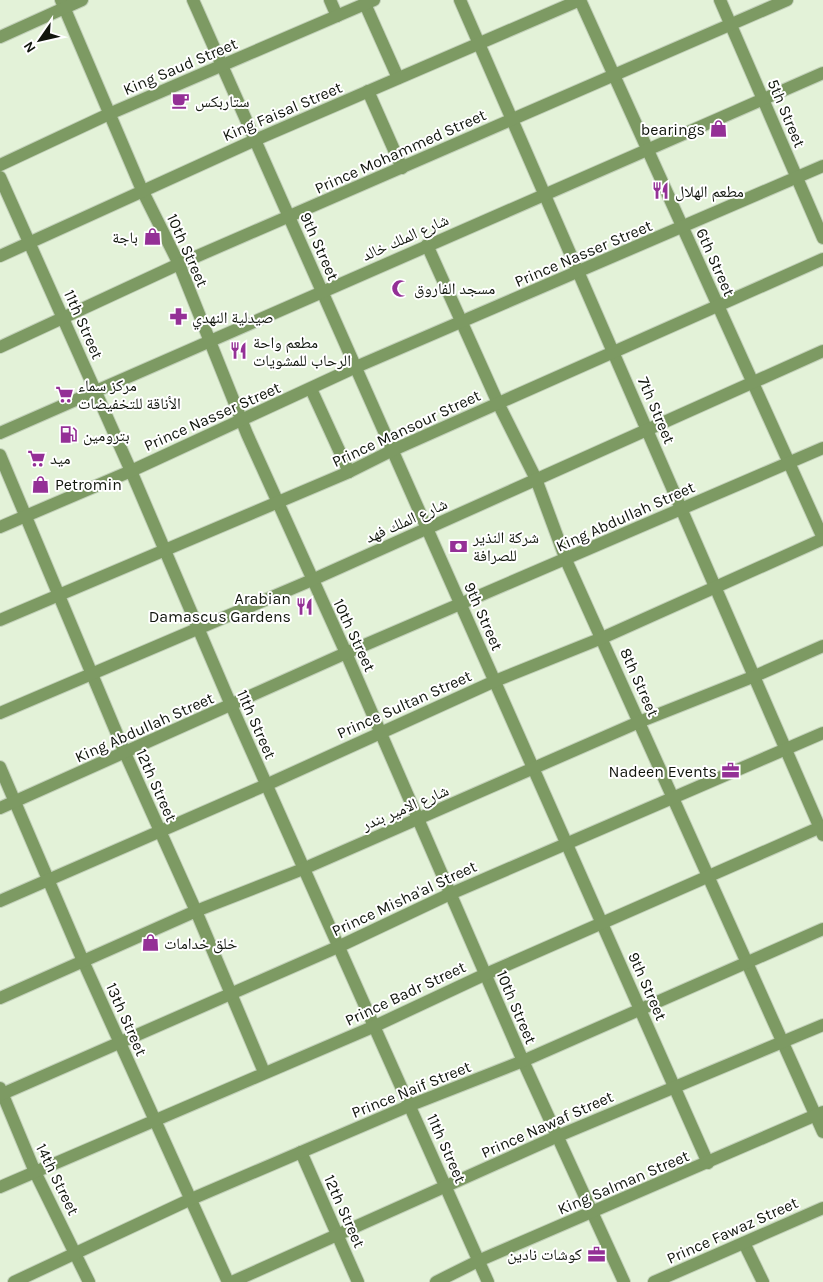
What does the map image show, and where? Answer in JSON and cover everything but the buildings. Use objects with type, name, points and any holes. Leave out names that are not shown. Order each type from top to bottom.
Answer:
[{"type":"street","points":[[0,37],[62,4],[82,0]]},
{"type":"street","name":"9th Street","points":[[193,0],[708,1163]]},
{"type":"street","points":[[330,0],[337,16]]},
{"type":"street","name":"7th Street","points":[[460,0],[822,830]]},
{"type":"street","name":"King Faisal Street","points":[[0,256],[255,140],[580,0]]},
{"type":"street","name":"6th Street","points":[[580,0],[823,538]]},
{"type":"street","name":"5th Street","points":[[720,0],[823,238]]},
{"type":"street","name":"Prince Mohammed Street","points":[[0,347],[179,264],[290,218],[787,0]]},
{"type":"street","points":[[370,2],[398,78]]},
{"type":"street","name":"King Saud Street","points":[[0,165],[109,114],[370,2]]},
{"type":"street","name":"10th Street","points":[[62,4],[142,190],[179,264],[241,420],[277,502],[346,654],[523,1061],[594,1212],[624,1282]]},
{"type":"street","name":"شارع الملك خالد","points":[[0,433],[823,73]]},
{"type":"street","points":[[368,91],[402,168]]},
{"type":"street","name":"Prince Nasser Street","points":[[0,527],[131,471],[356,367],[797,179],[823,166]]},
{"type":"street","name":"11th Street","points":[[0,177],[131,471],[303,869],[340,946],[488,1282]]},
{"type":"street","name":"8th Street","points":[[427,245],[498,403],[536,480],[566,560],[747,963],[819,1114],[823,1132]]},
{"type":"street","name":"Prince Mansour Street","points":[[0,620],[349,472],[393,450],[823,259]]},
{"type":"street","name":"شارع الملك فهد","points":[[0,713],[312,580],[752,381],[823,351]]},
{"type":"street","points":[[311,389],[349,472]]},
{"type":"street","name":"King Abdullah Street","points":[[0,808],[346,654],[823,448]]},
{"type":"street","name":"12th Street","points":[[0,455],[60,594],[125,753],[196,910],[264,1072]]},
{"type":"street","name":"Prince Sultan Street","points":[[0,901],[266,785],[495,681],[602,638],[823,538]]},
{"type":"street","name":"شارع الامير بندر","points":[[0,998],[196,910],[303,869],[639,722],[755,676],[823,646]]},
{"type":"street","name":"Prince Misha'al Street","points":[[1,1092],[340,946],[450,894],[823,733]]},
{"type":"street","name":"13th Street","points":[[0,767],[82,961],[120,1042],[189,1200],[228,1282]]},
{"type":"street","name":"Prince Badr Street","points":[[0,1187],[264,1072],[375,1026],[486,974],[708,876],[822,830]]},
{"type":"street","name":"Prince Naif Street","points":[[14,1282],[76,1251],[189,1200],[410,1106],[523,1061],[823,929]]},
{"type":"street","name":"Prince Nawaf Street","points":[[232,1282],[339,1236],[558,1136],[783,1040],[823,1025]]},
{"type":"street","name":"14th Street","points":[[1,1092],[35,1172],[76,1251],[89,1282]]},
{"type":"street","name":"King Salman Street","points":[[436,1282],[478,1261],[819,1114]]},
{"type":"street","name":"12th Street","points":[[301,1152],[358,1282]]},
{"type":"street","name":"Prince Fawaz Street","points":[[654,1282],[823,1208]]},
{"type":"street","points":[[744,1243],[763,1282]]},
{"type":"place","name":"ستاربكس","points":[[181,101]]},
{"type":"place","name":"bearings","points":[[719,129]]},
{"type":"place","name":"مطعم الهلال","points":[[661,191]]},
{"type":"place","name":"باجة","points":[[152,237]]},
{"type":"place","name":"مسجد الفاروق","points":[[400,288]]},
{"type":"place","name":"صيدلية النهدي","points":[[178,317]]},
{"type":"place","name":"مطعم واحة الرحاب للمشويات","points":[[239,351]]},
{"type":"place","name":"مركز سماء الأناقة للتخفيضات","points":[[64,394]]},
{"type":"place","name":"بترومين","points":[[69,435]]},
{"type":"place","name":"ميد","points":[[36,458]]},
{"type":"place","name":"Petromin","points":[[41,484]]},
{"type":"place","name":"شركة النذير للصرافة","points":[[459,546]]},
{"type":"place","name":"Arabian Damascus Gardens","points":[[305,607]]},
{"type":"place","name":"Nadeen Events","points":[[731,771]]},
{"type":"place","name":"خلق خدامات","points":[[150,943]]},
{"type":"place","name":"كوشات نادين","points":[[596,1254]]}]
